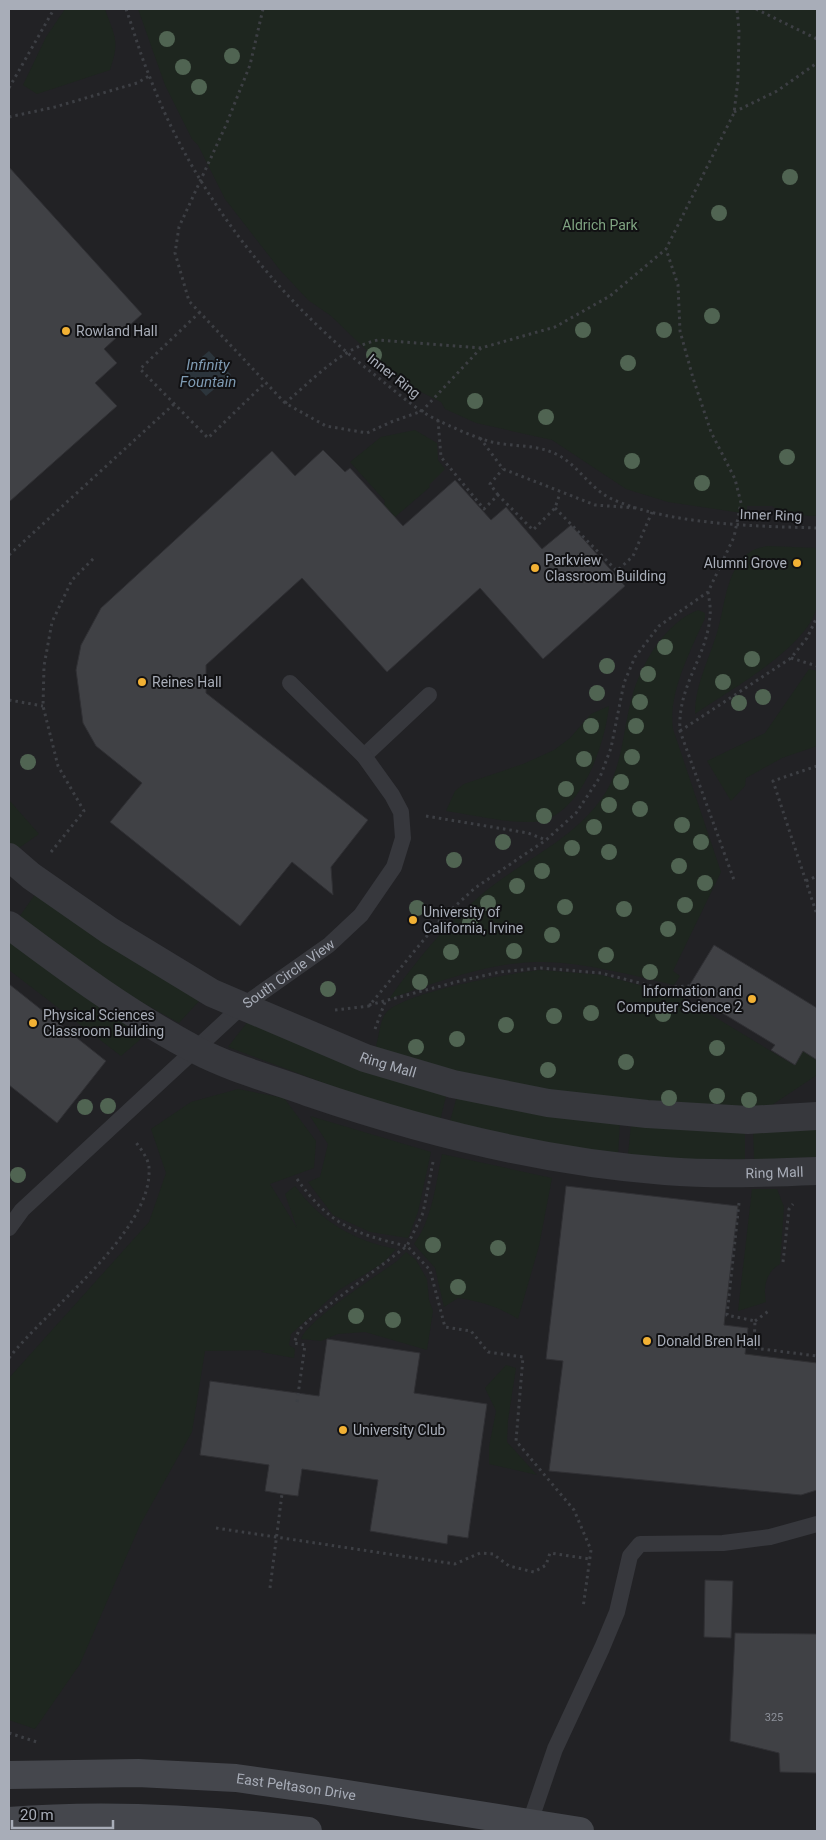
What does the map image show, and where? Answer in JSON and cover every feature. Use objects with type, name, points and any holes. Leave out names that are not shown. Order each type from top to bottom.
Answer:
[{"type":"main road","name":"East Peltason Drive","points":[[9,1775],[138,1773],[236,1778],[528,1827],[580,1831]]},
{"type":"main road","points":[[9,1822],[114,1818],[202,1821],[308,1831]]},
{"type":"street","name":"Ring Mall","points":[[9,857],[31,876],[110,931],[212,993],[241,1007],[365,1058],[453,1084],[548,1103],[647,1114],[748,1120],[817,1116]]},
{"type":"street","name":"Ring Mall","points":[[9,925],[83,980],[196,1050],[218,1061],[346,1105],[439,1132],[560,1159],[666,1171],[742,1173],[817,1171]]},
{"type":"lane","name":"South Circle View","points":[[9,1228],[22,1210],[241,1007],[329,945],[361,915],[394,867],[403,838],[401,812],[364,756],[290,684]]},
{"type":"lane","points":[[364,756],[429,695]]},
{"type":"lane","points":[[528,1827],[555,1749],[617,1612],[630,1556],[640,1544],[723,1543],[770,1537],[817,1524]]},
{"type":"path","points":[[9,88],[54,9]]},
{"type":"path","name":"Inner Ring","points":[[126,9],[149,76],[172,128],[201,180],[244,246],[346,352],[422,411],[438,420],[492,442],[534,446],[555,454],[572,464],[592,486],[612,500],[652,512],[737,526],[817,528]]},
{"type":"path","points":[[263,9],[250,65],[179,227],[175,253],[189,301],[285,403],[326,426],[367,434],[391,422],[422,411],[481,348]]},
{"type":"path","points":[[285,403],[346,352],[365,343],[378,340],[481,348],[555,327],[610,296],[666,248],[734,113],[738,80],[739,31],[737,9]]},
{"type":"path","points":[[756,9],[817,38]]},
{"type":"path","points":[[734,113],[777,91],[817,63]]},
{"type":"path","points":[[9,116],[137,84],[149,76]]},
{"type":"path","points":[[369,1006],[441,919],[475,888],[546,840],[576,813],[600,777],[610,748],[624,683],[635,657],[659,626],[708,592],[722,565],[737,526],[740,503],[735,479],[711,432],[693,378],[680,331],[678,285],[666,248]]},
{"type":"path","points":[[200,312],[140,369],[208,438],[266,383]]},
{"type":"path","points":[[9,555],[174,404]]},
{"type":"path","points":[[438,420],[440,457],[484,509],[498,495]]},
{"type":"path","points":[[480,437],[503,470],[595,505],[642,509]]},
{"type":"path","points":[[503,470],[490,484],[498,495],[533,530],[555,508],[560,493]]},
{"type":"path","points":[[555,508],[617,571],[633,556],[652,512]]},
{"type":"path","points":[[84,811],[58,766],[43,706],[44,666],[52,622],[72,580],[94,558]]},
{"type":"path","points":[[708,592],[710,615],[705,640],[684,692],[679,712],[680,731],[734,880]]},
{"type":"path","points":[[680,731],[791,658],[807,638],[817,617]]},
{"type":"path","points":[[791,658],[817,666]]},
{"type":"path","points":[[9,700],[43,706]]},
{"type":"path","points":[[817,766],[773,781],[817,915]]},
{"type":"path","points":[[401,812],[528,833],[546,840]]},
{"type":"path","points":[[806,881],[817,876]]},
{"type":"path","points":[[333,1009],[369,1006],[460,980],[500,972],[541,968],[600,973],[659,988],[689,986]]},
{"type":"path","points":[[9,1358],[121,1238],[140,1209],[148,1189],[149,1166],[141,1148],[120,1120]]},
{"type":"path","points":[[297,1402],[306,1345],[294,1343],[300,1330],[348,1289],[407,1246],[422,1213],[439,1132]]},
{"type":"path","points":[[742,1173],[728,1315],[755,1321],[770,1310]]},
{"type":"path","points":[[297,1179],[315,1204],[347,1228],[407,1246],[430,1270],[445,1327],[471,1330],[488,1352],[523,1357],[516,1441],[574,1510],[591,1550],[583,1608]]},
{"type":"path","points":[[783,1262],[788,1210],[794,1202]]},
{"type":"path","points":[[755,1321],[754,1348],[817,1356]]},
{"type":"path","points":[[270,1588],[282,1494]]},
{"type":"path","points":[[216,1528],[455,1564],[480,1553],[493,1554],[509,1566],[534,1572],[546,1565],[550,1554],[590,1559]]},
{"type":"shaded area","name":"University of California, Irvine","points":[[9,9],[817,9],[817,1831],[9,1831]]},
{"type":"green space","points":[[65,9],[105,9],[115,39],[115,52],[110,70],[37,94],[23,85],[46,37]]},
{"type":"green space","name":"Aldrich Park","points":[[138,9],[817,9],[817,516],[787,515],[772,506],[747,506],[747,510],[742,513],[668,502],[626,489],[552,440],[476,423],[445,409],[441,402],[419,391],[383,366],[331,316],[308,300],[280,270],[225,199],[165,85]]},
{"type":"green space","points":[[415,430],[437,443],[438,460],[445,469],[429,485],[430,487],[395,517],[384,505],[385,501],[350,462],[381,437]]},
{"type":"green space","points":[[768,546],[817,548],[818,599],[811,621],[784,652],[746,681],[695,714],[697,692],[718,629],[727,589],[733,573],[746,555],[753,550]]},
{"type":"green space","points":[[698,610],[705,613],[705,618],[681,673],[672,715],[673,729],[721,872],[673,971],[680,976],[674,985],[592,967],[559,963],[525,962],[465,974],[389,999],[432,944],[455,919],[497,882],[565,836],[594,808],[612,781],[622,746],[632,697],[641,671],[656,646],[675,624]]},
{"type":"green space","points":[[809,669],[817,671],[817,746],[782,758],[746,778],[745,786],[731,801],[707,761],[765,733]]},
{"type":"green space","points":[[609,706],[607,722],[596,759],[577,795],[564,809],[550,818],[533,822],[512,821],[446,811],[455,791],[464,784],[523,764],[554,750],[570,738],[591,714]]},
{"type":"green space","points":[[9,800],[39,834],[16,850],[9,844]]},
{"type":"green space","points":[[36,893],[201,999],[179,1023],[136,999],[17,920]]},
{"type":"green space","points":[[9,940],[149,1032],[121,1056],[9,970]]},
{"type":"green space","points":[[540,970],[602,975],[680,996],[794,1065],[803,1051],[817,1060],[817,1075],[766,1109],[595,1097],[469,1076],[380,1051],[376,1046],[384,1016],[396,1005],[435,991],[459,985]]},
{"type":"green space","points":[[249,1020],[447,1092],[440,1121],[385,1106],[228,1047]]},
{"type":"green space","points":[[238,1089],[284,1098],[316,1141],[314,1168],[270,1184],[297,1228],[285,1194],[295,1186],[316,1210],[339,1228],[365,1240],[396,1249],[383,1263],[339,1290],[291,1334],[289,1345],[295,1349],[294,1358],[261,1352],[265,1350],[205,1351],[192,1432],[140,1525],[80,1664],[35,1729],[9,1720],[9,1378],[149,1222],[166,1173],[151,1129],[191,1102]]},
{"type":"green space","points":[[457,1096],[620,1122],[618,1154],[574,1150],[449,1125]]},
{"type":"green space","points":[[310,1116],[431,1152],[418,1212],[408,1238],[370,1232],[333,1215],[308,1182],[320,1177],[328,1144]]},
{"type":"green space","points":[[631,1124],[745,1128],[745,1159],[686,1159],[628,1155]]},
{"type":"green space","points":[[817,1125],[817,1157],[754,1160],[753,1128]]},
{"type":"green space","points":[[442,1154],[552,1178],[539,1246],[518,1319],[496,1308],[466,1299],[458,1298],[444,1307],[435,1268],[414,1244],[429,1213]]},
{"type":"green space","points":[[752,1189],[777,1189],[784,1207],[780,1264],[771,1271],[765,1285],[766,1302],[738,1311]]},
{"type":"green space","points":[[406,1252],[416,1260],[427,1279],[429,1300],[433,1311],[427,1350],[365,1332],[338,1334],[321,1341],[301,1339],[306,1331],[329,1310],[397,1261]]},
{"type":"green space","points":[[506,1365],[516,1368],[508,1420],[507,1442],[537,1475],[489,1464],[489,1447],[496,1411],[485,1388]]},
{"type":"water","name":"Infinity Fountain","points":[[209,351],[231,375],[206,396],[184,372]]},
{"type":"building","name":"Rowland Hall","points":[[9,167],[142,314],[104,349],[117,363],[95,383],[117,406],[9,502]]},
{"type":"building","name":"Reines Hall","points":[[323,450],[345,472],[350,468],[403,526],[455,480],[491,520],[506,507],[542,549],[571,525],[625,586],[543,659],[480,588],[387,672],[302,578],[206,665],[206,693],[368,820],[331,867],[333,895],[292,862],[240,926],[110,822],[142,783],[96,746],[83,723],[76,670],[81,645],[101,608],[272,451],[295,476]]},
{"type":"building","name":"Information and Computer Science 2","points":[[714,945],[817,1008],[817,1060],[803,1051],[795,1065],[771,1050],[775,1045],[686,991]]},
{"type":"building","name":"Physical Sciences Classroom Building","points":[[9,984],[106,1061],[57,1123],[9,1085]]},
{"type":"building","name":"Donald Bren Hall","points":[[566,1186],[738,1206],[724,1325],[748,1328],[745,1354],[817,1363],[817,1490],[801,1495],[549,1471],[563,1361],[546,1359]]},
{"type":"building","name":"University Club","points":[[327,1339],[420,1353],[414,1393],[487,1404],[468,1538],[448,1535],[447,1544],[370,1531],[378,1480],[302,1469],[298,1496],[282,1494],[265,1491],[269,1465],[200,1455],[210,1381],[319,1396]]},
{"type":"building","points":[[705,1580],[733,1581],[731,1638],[704,1637]]},
{"type":"building","points":[[735,1633],[817,1634],[817,1773],[780,1772],[779,1753],[730,1741]]},
{"type":"place","name":"Rowland Hall","points":[[66,331]]},
{"type":"place","name":"Alumni Grove","points":[[797,563]]},
{"type":"place","name":"Parkview Classroom Building","points":[[535,568]]},
{"type":"place","name":"Reines Hall","points":[[142,682]]},
{"type":"place","name":"University of California, Irvine","points":[[413,920]]},
{"type":"place","name":"Information and Computer Science 2","points":[[752,999]]},
{"type":"place","name":"Physical Sciences Classroom Building","points":[[33,1023]]},
{"type":"place","name":"Donald Bren Hall","points":[[647,1341]]},
{"type":"place","name":"University Club","points":[[343,1430]]}]
